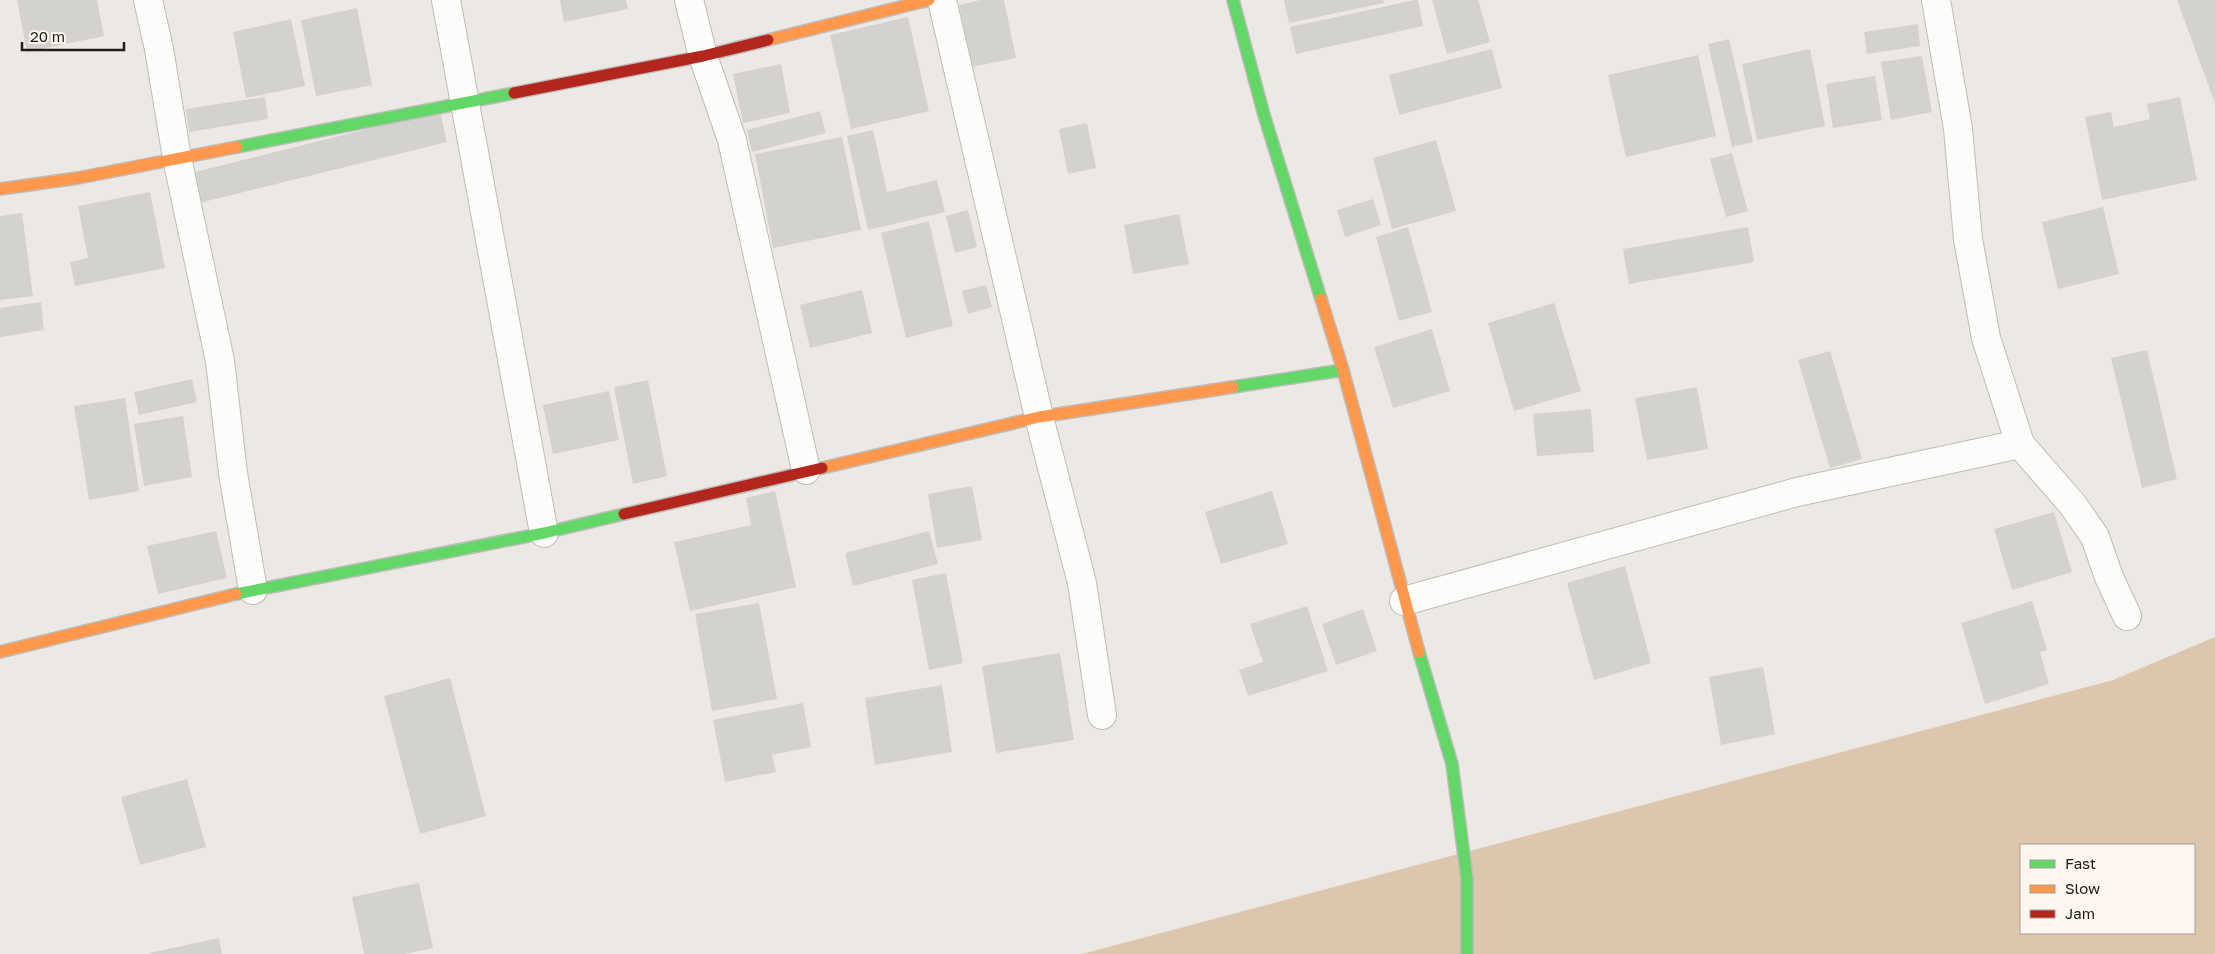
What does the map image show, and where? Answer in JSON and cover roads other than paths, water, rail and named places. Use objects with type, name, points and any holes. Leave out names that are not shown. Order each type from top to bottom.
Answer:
[{"type":"street","points":[[148,0],[159,49],[177,158],[220,361],[233,473],[253,590]]},
{"type":"street","points":[[446,0],[544,533]]},
{"type":"street","points":[[689,0],[704,56],[732,140],[806,470]]},
{"type":"street","points":[[0,189],[78,178],[704,56],[929,0]]},
{"type":"street","points":[[942,0],[1040,417],[1082,583],[1102,715]]},
{"type":"street","points":[[1233,0],[1264,115],[1343,370],[1404,601],[1452,764],[1467,879],[1467,954]]},
{"type":"street","points":[[1936,0],[1958,129],[1968,239],[1986,338],[2020,444],[2073,505],[2094,538],[2127,616]]},
{"type":"street","points":[[0,652],[253,590],[544,533],[806,470],[1040,417],[1343,370]]},
{"type":"street","points":[[1404,601],[1797,492],[2020,444]]}]
